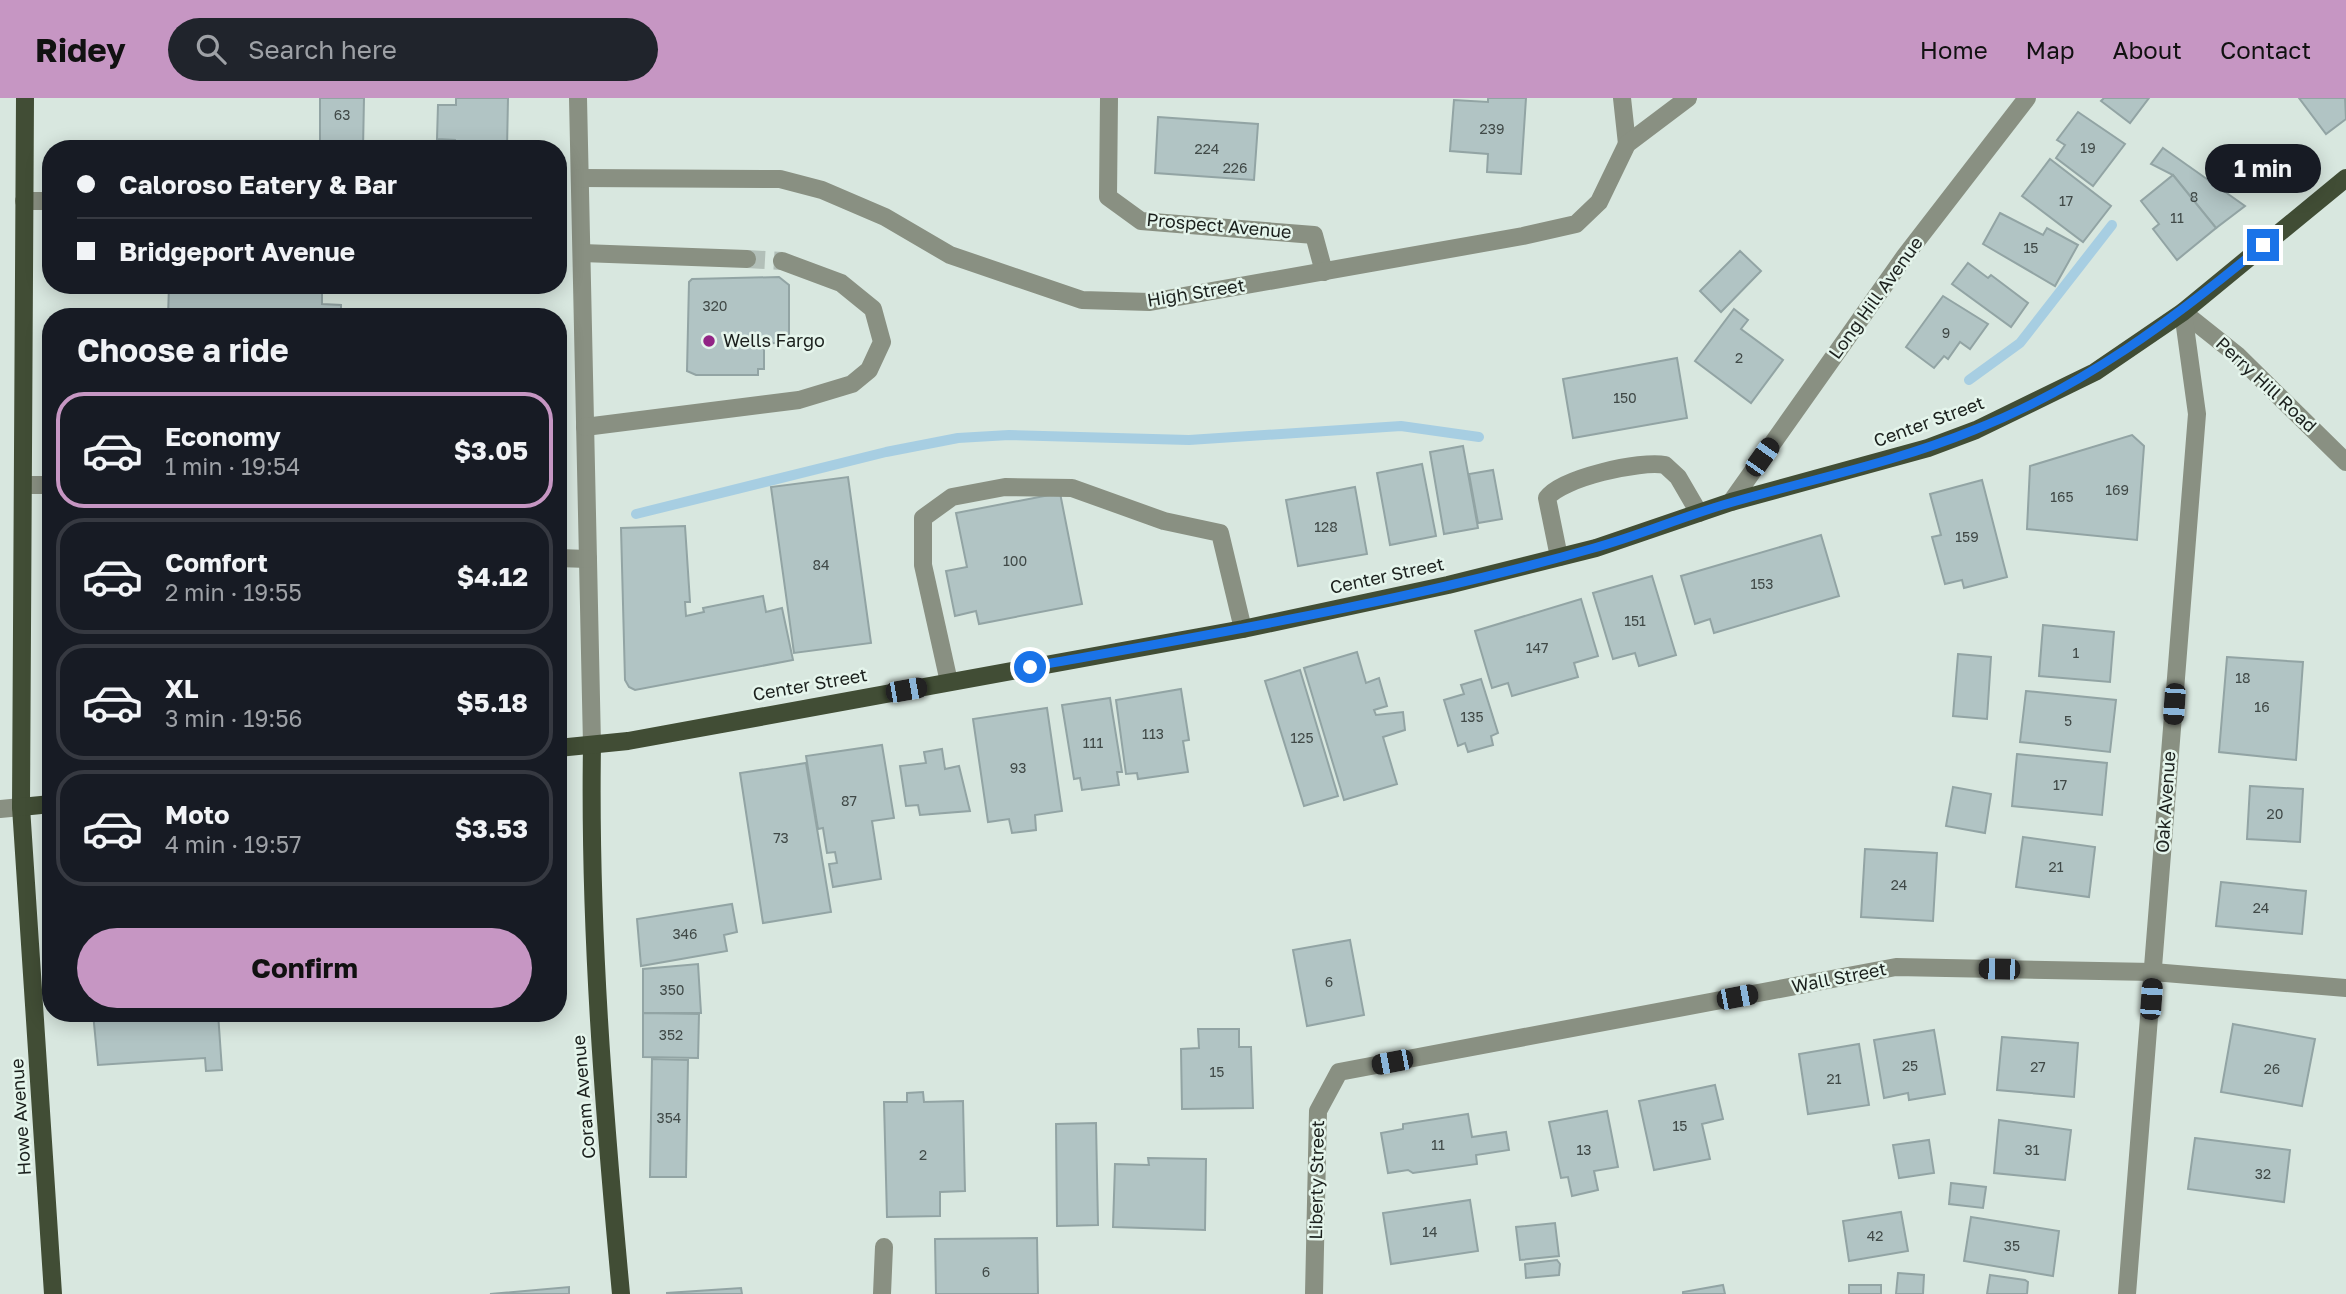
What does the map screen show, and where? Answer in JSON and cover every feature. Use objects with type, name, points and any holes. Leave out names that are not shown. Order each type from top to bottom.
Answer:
[{"type":"main road","name":"Howe Avenue","points":[[25,98],[21,807],[49,1292]]},
{"type":"main road","name":"Center Street","points":[[567,747],[592,745],[1243,629],[1448,585],[1559,557],[1731,502],[1823,479],[1976,430],[2095,372],[2183,312],[2346,178]]},
{"type":"main road","name":"Coram Avenue","points":[[592,745],[591,829],[599,1019],[621,1294]]},
{"type":"main road","points":[[21,807],[42,805]]},
{"type":"street","name":"Coram Avenue","points":[[579,98],[592,745]]},
{"type":"street","name":"Prospect Avenue","points":[[1109,98],[1108,197],[1140,221],[1314,235],[1324,272]]},
{"type":"street","points":[[1622,98],[1627,144]]},
{"type":"street","name":"High Street","points":[[580,178],[780,178],[822,190],[885,217],[950,256],[1082,300],[1150,302],[1523,236],[1576,224],[1599,202],[1627,144],[1688,98]]},
{"type":"street","name":"Long Hill Avenue","points":[[1731,502],[1905,256],[2027,98]]},
{"type":"street","points":[[24,201],[42,201]]},
{"type":"street","points":[[582,253],[747,259]]},
{"type":"street","points":[[585,427],[799,400],[852,384],[861,377],[869,370],[882,342],[873,309],[841,283],[782,261]]},
{"type":"street","name":"Perry Hill Road","points":[[2183,312],[2237,355],[2346,462]]},
{"type":"street","name":"Oak Avenue","points":[[2127,1294],[2197,414],[2183,312]]},
{"type":"street","points":[[1559,557],[1547,498],[1551,492],[1573,483],[1640,463],[1665,464],[1678,477],[1699,513]]},
{"type":"street","points":[[23,485],[42,485]]},
{"type":"street","points":[[949,682],[923,565],[923,518],[953,497],[992,490],[1072,488],[1164,521],[1220,533],[1243,629]]},
{"type":"street","points":[[567,558],[588,559]]},
{"type":"street","points":[[0,808],[21,807]]},
{"type":"street","name":"Wall Street","points":[[1339,1072],[1896,967],[2153,972],[2346,988]]},
{"type":"street","name":"Liberty Street","points":[[1314,1294],[1318,1111],[1339,1072]]},
{"type":"street","points":[[882,1294],[884,1247]]},
{"type":"building","points":[[320,98],[364,98],[363,140],[320,140]]},
{"type":"building","points":[[456,98],[508,98],[507,140],[437,139],[438,105],[456,105]]},
{"type":"building","points":[[1488,98],[1526,98],[1521,174],[1487,172],[1488,154],[1450,151],[1454,100],[1488,102]]},
{"type":"building","points":[[2104,98],[2149,98],[2130,123],[2101,101]]},
{"type":"building","points":[[2299,98],[2345,98],[2346,119],[2326,134]]},
{"type":"building","points":[[2078,112],[2125,144],[2093,186],[2056,158],[2065,145],[2057,140]]},
{"type":"building","points":[[1158,117],[1258,124],[1254,180],[1155,173]]},
{"type":"building","points":[[2163,148],[2245,206],[2216,228],[2173,175],[2151,164]]},
{"type":"building","points":[[2050,159],[2111,206],[2083,242],[2022,196]]},
{"type":"building","points":[[2173,175],[2216,228],[2177,260],[2153,229],[2159,224],[2141,201]]},
{"type":"building","points":[[2000,213],[2043,235],[2047,228],[2078,245],[2055,286],[1983,244]]},
{"type":"building","points":[[1740,251],[1761,271],[1721,312],[1700,291]]},
{"type":"building","points":[[1968,263],[1988,278],[1991,275],[2028,303],[2011,327],[1952,284]]},
{"type":"building","points":[[779,277],[789,285],[789,338],[786,342],[764,344],[764,369],[758,369],[758,375],[696,375],[687,371],[689,282],[692,279]]},
{"type":"building","points":[[169,294],[322,294],[322,304],[341,305],[341,308],[168,308]]},
{"type":"building","points":[[1943,296],[1988,324],[1970,349],[1960,342],[1948,359],[1944,356],[1934,368],[1906,347]]},
{"type":"building","points":[[1734,309],[1748,320],[1741,329],[1783,360],[1751,403],[1695,361]]},
{"type":"building","points":[[1677,358],[1687,418],[1573,438],[1563,379]]},
{"type":"building","points":[[2132,435],[2144,446],[2137,540],[2027,529],[2030,466]]},
{"type":"building","points":[[1463,446],[1478,528],[1444,534],[1430,452]]},
{"type":"building","points":[[1422,464],[1436,536],[1390,545],[1377,473]]},
{"type":"building","points":[[1493,470],[1502,519],[1478,523],[1469,474]]},
{"type":"building","points":[[848,477],[871,643],[794,653],[771,487]]},
{"type":"building","points":[[1982,480],[2007,577],[1964,588],[1962,580],[1945,584],[1932,537],[1941,535],[1930,494]]},
{"type":"building","points":[[1355,487],[1367,554],[1298,566],[1286,500]]},
{"type":"building","points":[[1060,493],[1082,604],[979,624],[976,611],[955,616],[946,571],[967,567],[956,513]]},
{"type":"building","points":[[685,526],[690,602],[685,602],[686,616],[704,612],[703,608],[763,596],[766,612],[782,608],[793,660],[635,690],[629,687],[625,680],[621,528]]},
{"type":"building","points":[[1821,535],[1839,596],[1714,633],[1710,619],[1695,624],[1681,576]]},
{"type":"building","points":[[1652,576],[1676,655],[1639,666],[1635,653],[1613,659],[1593,593]]},
{"type":"building","points":[[1581,599],[1598,656],[1574,663],[1578,677],[1512,696],[1508,683],[1492,688],[1475,631]]},
{"type":"building","points":[[2043,625],[2114,632],[2110,682],[2039,676]]},
{"type":"building","points":[[1357,652],[1366,683],[1379,678],[1387,706],[1374,710],[1376,715],[1403,712],[1405,730],[1383,737],[1397,784],[1344,800],[1304,668]]},
{"type":"building","points":[[1958,654],[1991,657],[1987,719],[1953,716]]},
{"type":"building","points":[[2227,657],[2303,662],[2296,760],[2219,752]]},
{"type":"building","points":[[1300,670],[1338,796],[1304,806],[1265,681]]},
{"type":"building","points":[[1481,679],[1498,733],[1491,736],[1493,745],[1468,752],[1465,743],[1458,746],[1444,700],[1464,694],[1461,685]]},
{"type":"building","points":[[1181,689],[1189,740],[1183,741],[1188,772],[1138,779],[1137,773],[1126,774],[1116,700]]},
{"type":"building","points":[[2026,691],[2116,700],[2110,752],[2020,742]]},
{"type":"building","points":[[1110,698],[1122,772],[1117,772],[1119,785],[1082,790],[1080,778],[1074,779],[1062,705]]},
{"type":"building","points":[[1047,708],[1062,811],[1035,815],[1036,830],[1012,833],[1009,819],[988,822],[973,719]]},
{"type":"building","points":[[882,745],[894,818],[872,821],[881,879],[833,887],[829,864],[837,863],[835,852],[827,853],[823,828],[818,829],[806,756]]},
{"type":"building","points":[[942,749],[945,769],[959,766],[970,811],[920,815],[918,805],[906,806],[900,766],[926,763],[924,752]]},
{"type":"building","points":[[2017,754],[2107,763],[2102,815],[2012,806]]},
{"type":"building","points":[[806,763],[831,912],[763,923],[740,773]]},
{"type":"building","points":[[2250,786],[2303,789],[2300,842],[2247,839]]},
{"type":"building","points":[[1953,787],[1991,794],[1985,833],[1946,826]]},
{"type":"building","points":[[2023,837],[2095,847],[2089,897],[2016,887]]},
{"type":"building","points":[[1865,849],[1937,853],[1933,921],[1861,917]]},
{"type":"building","points":[[2221,882],[2306,891],[2302,934],[2216,926]]},
{"type":"building","points":[[732,904],[737,932],[724,935],[727,951],[641,966],[637,919]]},
{"type":"building","points":[[1350,940],[1364,1015],[1307,1026],[1293,950]]},
{"type":"building","points":[[698,964],[701,1013],[643,1013],[643,969]]},
{"type":"building","points":[[643,1013],[699,1014],[698,1058],[643,1057]]},
{"type":"building","points":[[94,1022],[219,1022],[222,1070],[206,1071],[205,1058],[98,1065]]},
{"type":"building","points":[[2233,1024],[2315,1039],[2302,1106],[2221,1092]]},
{"type":"building","points":[[1198,1029],[1239,1029],[1239,1047],[1251,1047],[1253,1108],[1182,1109],[1181,1049],[1199,1048]]},
{"type":"building","points":[[1934,1030],[1945,1094],[1909,1100],[1908,1093],[1884,1098],[1874,1040]]},
{"type":"building","points":[[2002,1037],[2078,1043],[2074,1097],[1997,1090]]},
{"type":"building","points":[[1859,1044],[1869,1105],[1808,1114],[1799,1054]]},
{"type":"building","points":[[652,1059],[688,1060],[686,1177],[650,1177]]},
{"type":"building","points":[[1715,1085],[1723,1119],[1702,1124],[1710,1159],[1654,1170],[1639,1101]]},
{"type":"building","points":[[923,1092],[924,1102],[963,1101],[965,1191],[940,1192],[940,1216],[887,1217],[884,1102],[907,1102],[907,1093]]},
{"type":"building","points":[[1607,1111],[1618,1167],[1594,1171],[1598,1190],[1572,1196],[1568,1177],[1561,1178],[1549,1122]]},
{"type":"building","points":[[1468,1114],[1472,1137],[1506,1132],[1509,1150],[1476,1155],[1477,1164],[1413,1173],[1408,1170],[1388,1173],[1381,1133],[1403,1129],[1403,1124]]},
{"type":"building","points":[[1999,1120],[2071,1130],[2065,1180],[1994,1173]]},
{"type":"building","points":[[1096,1123],[1098,1225],[1057,1226],[1056,1124]]},
{"type":"building","points":[[2195,1138],[2290,1150],[2284,1202],[2188,1189]]},
{"type":"building","points":[[1929,1140],[1934,1173],[1899,1178],[1893,1145]]},
{"type":"building","points":[[1148,1158],[1206,1159],[1205,1230],[1113,1227],[1115,1164],[1149,1165]]},
{"type":"building","points":[[1951,1183],[1986,1187],[1983,1208],[1949,1204]]},
{"type":"building","points":[[1470,1200],[1478,1251],[1391,1264],[1383,1213]]},
{"type":"building","points":[[1901,1212],[1908,1251],[1849,1261],[1843,1221]]},
{"type":"building","points":[[1971,1217],[2059,1231],[2053,1276],[1964,1261]]},
{"type":"building","points":[[1555,1223],[1559,1256],[1520,1260],[1516,1227]]},
{"type":"building","points":[[1037,1238],[1038,1294],[936,1294],[935,1239]]},
{"type":"building","points":[[1557,1260],[1560,1264],[1559,1275],[1526,1278],[1525,1264]]},
{"type":"building","points":[[1898,1273],[1924,1275],[1923,1294],[1896,1294]]},
{"type":"building","points":[[1990,1275],[2025,1280],[2028,1282],[2027,1294],[1987,1294]]},
{"type":"building","points":[[1723,1285],[1725,1294],[1683,1294],[1683,1292]]},
{"type":"building","points":[[1849,1285],[1881,1285],[1881,1294],[1849,1294]]},
{"type":"building","points":[[569,1287],[569,1294],[490,1294]]},
{"type":"building","points":[[741,1288],[742,1294],[667,1294],[667,1293]]},
{"type":"waterway","points":[[1969,380],[2020,343],[2112,225]]},
{"type":"waterway","points":[[636,514],[886,452],[958,438],[1009,435],[1189,440],[1401,426],[1479,437]]},
{"type":"tunnel","points":[[747,259],[782,261]]},
{"type":"place","name":"Wells Fargo","points":[[709,341]]},
{"type":"route","points":[[1030,667],[1243,629],[1448,585],[1596,548],[1731,502],[1823,479],[1928,448],[1976,430],[2095,372],[2183,312],[2263,245]]}]
